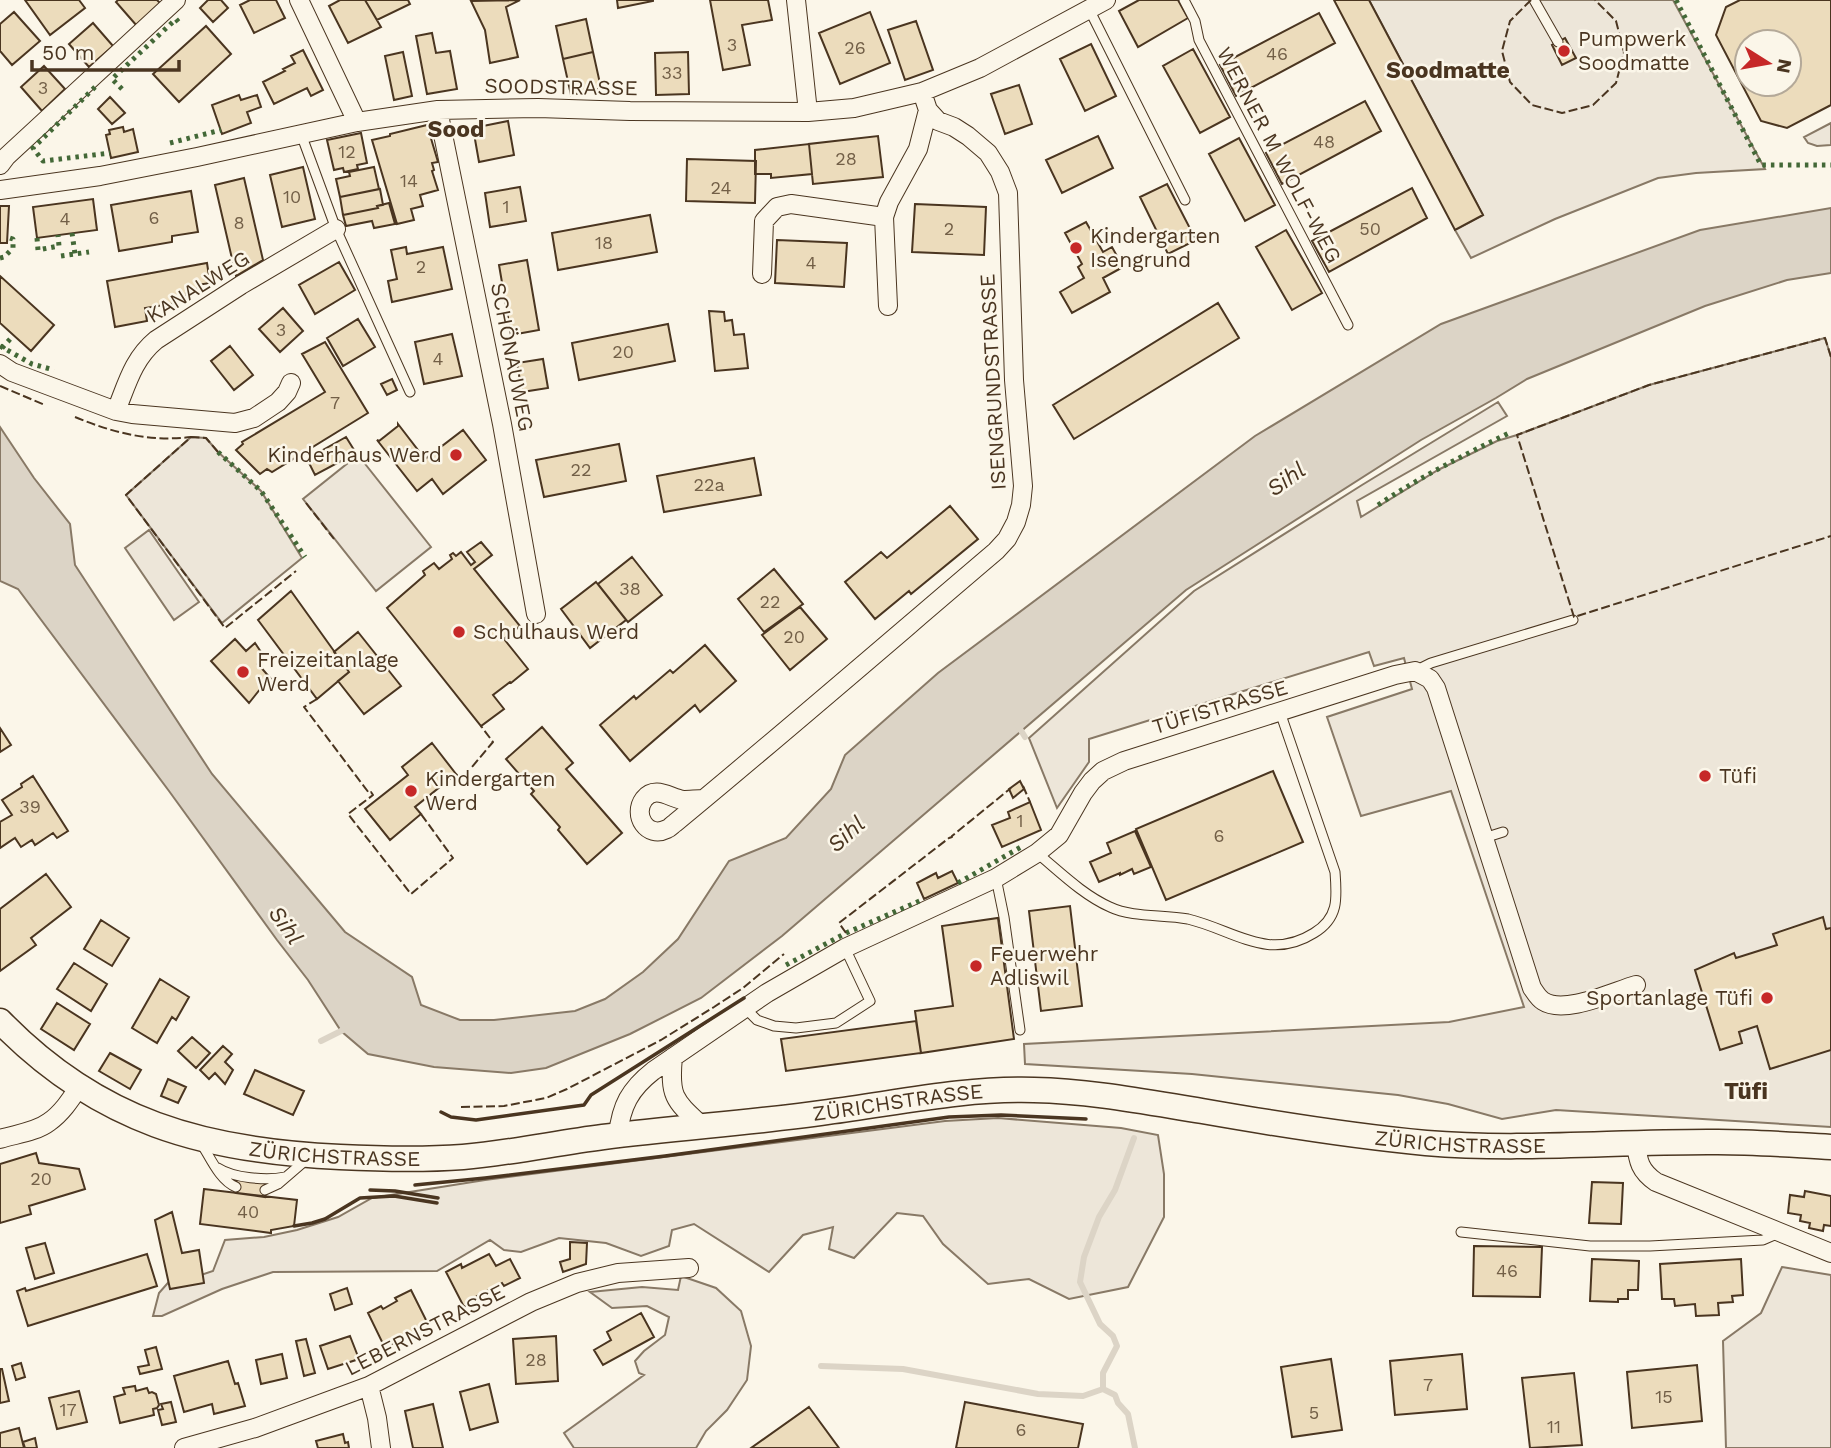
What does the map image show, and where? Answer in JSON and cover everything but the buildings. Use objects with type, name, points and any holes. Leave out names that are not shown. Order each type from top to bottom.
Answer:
[{"type":"main road","name":"ZÜRICHSTRASSE","points":[[0,1021],[46,1064],[79,1087],[139,1119],[234,1147],[311,1156],[421,1159],[466,1156],[618,1135],[831,1112],[954,1093],[1029,1089],[1106,1096],[1326,1132],[1432,1143],[1486,1146],[1715,1142],[1831,1147]]},
{"type":"street","points":[[0,165],[176,0]]},
{"type":"street","points":[[299,0],[357,122]]},
{"type":"street","points":[[796,0],[807,113]]},
{"type":"street","name":"SOODSTRASSE","points":[[0,190],[100,176],[357,122],[438,110],[538,108],[807,113],[854,108],[922,92],[980,68],[1106,0]]},
{"type":"street","points":[[888,306],[884,217],[919,149],[928,110],[922,92]]},
{"type":"street","name":"SCHÖNAUWEG","points":[[438,110],[502,424],[536,614]]},
{"type":"street","name":"ISENGRUNDSTRASSE","points":[[704,799],[996,551],[1016,523],[1023,485],[1014,380],[1008,193],[1000,172],[988,153],[954,127],[938,121],[928,110]]},
{"type":"street","points":[[762,274],[764,220],[777,208],[791,204],[884,217]]},
{"type":"street","name":"KANALWEG","points":[[116,411],[135,363],[144,350],[156,340],[241,285],[336,229]]},
{"type":"street","points":[[0,364],[12,372],[116,411],[235,423],[254,418],[278,402],[291,383]]},
{"type":"street","points":[[1415,671],[1430,679],[1436,688],[1532,988],[1541,1000],[1555,1006],[1568,1006],[1636,985]]},
{"type":"street","name":"TÜFISTRASSE","points":[[618,1135],[620,1117],[638,1082],[745,1008],[763,988],[996,878],[1037,853],[1059,835],[1083,793],[1103,771],[1124,761],[1415,671]]},
{"type":"street","points":[[673,1057],[671,1082],[675,1097],[681,1107],[701,1125]]},
{"type":"street","points":[[0,1139],[50,1122],[71,1100],[79,1087]]},
{"type":"street","points":[[1636,1144],[1638,1162],[1656,1182],[1831,1253]]},
{"type":"street","name":"LEBERNSTRASSE","points":[[184,1448],[255,1428],[369,1386],[567,1286],[618,1273],[688,1268]]},
{"type":"street","points":[[369,1386],[381,1448]]},
{"type":"lane","name":"WERNER M WOLF-WEG","points":[[1184,0],[1195,21],[1199,40],[1348,325]]},
{"type":"lane","points":[[1534,0],[1558,42]]},
{"type":"lane","points":[[1088,9],[1185,200]]},
{"type":"lane","points":[[301,134],[336,229],[410,392]]},
{"type":"lane","points":[[1415,671],[1431,663],[1573,620]]},
{"type":"lane","points":[[1037,853],[1076,886],[1116,910],[1201,922],[1269,946],[1290,944],[1308,937],[1324,927],[1331,918],[1335,906],[1335,872],[1280,712]]},
{"type":"lane","points":[[1484,838],[1503,832]]},
{"type":"lane","points":[[996,878],[1020,1030]]},
{"type":"lane","points":[[745,1008],[757,1020],[774,1027],[796,1028],[836,1023],[870,1001],[845,948]]},
{"type":"lane","points":[[198,1138],[223,1179],[236,1187]]},
{"type":"lane","points":[[265,1190],[278,1184],[311,1156]]},
{"type":"lane","points":[[218,1168],[224,1172],[267,1179],[285,1177]]},
{"type":"lane","points":[[1461,1232],[1590,1246],[1763,1240],[1779,1233]]},
{"type":"shaded area","points":[[1369,0],[1673,0],[1765,169],[1658,178],[1555,219],[1471,258],[1455,230],[1483,215]]},
{"type":"shaded area","points":[[1831,123],[1831,145],[1817,146],[1808,143],[1804,137]]},
{"type":"shaded area","points":[[1825,338],[1831,357],[1831,1127],[1556,1110],[1502,1119],[1448,1104],[1398,1095],[1192,1074],[1025,1064],[1024,1044],[1449,1022],[1524,1007],[1451,791],[1361,816],[1327,717],[1412,689],[1404,658],[1374,666],[1369,652],[1089,739],[1089,762],[1057,808],[1029,738],[1194,591],[1498,402],[1507,416],[1357,501],[1361,517],[1438,470],[1497,441],[1649,385]]},
{"type":"shaded area","points":[[191,437],[206,438],[261,491],[302,558],[222,623],[126,495]]},
{"type":"shaded area","points":[[358,455],[431,547],[376,591],[303,499]]},
{"type":"shaded area","points":[[149,530],[199,602],[174,620],[125,548]]},
{"type":"shaded area","points":[[998,1118],[1121,1128],[1158,1135],[1164,1174],[1164,1217],[1128,1287],[1069,1299],[1029,1279],[988,1284],[943,1244],[923,1216],[897,1213],[854,1258],[829,1249],[833,1227],[803,1235],[769,1272],[694,1224],[672,1230],[669,1246],[641,1256],[606,1243],[559,1238],[521,1252],[504,1250],[490,1240],[437,1271],[273,1272],[222,1289],[162,1316],[153,1316],[159,1293],[173,1277],[192,1278],[213,1271],[225,1240],[264,1237],[297,1230],[338,1217],[372,1198],[485,1180],[945,1121]]},
{"type":"shaded area","points":[[1782,1267],[1831,1275],[1831,1448],[1726,1448],[1723,1341],[1761,1313]]},
{"type":"shaded area","points":[[681,1276],[716,1288],[741,1311],[751,1346],[747,1380],[727,1410],[706,1431],[696,1448],[574,1448],[564,1433],[644,1375],[639,1373],[635,1361],[665,1335],[669,1317],[647,1306],[612,1308],[590,1292],[642,1287],[678,1290]]},
{"type":"water","name":"Sihl","points":[[1831,208],[1831,273],[1787,280],[1705,306],[1527,379],[1421,440],[1186,590],[782,936],[701,998],[630,1034],[546,1068],[511,1073],[434,1067],[368,1054],[341,1031],[308,980],[18,589],[0,581],[0,427],[34,478],[70,524],[75,565],[212,774],[345,932],[412,977],[421,1005],[460,1020],[494,1020],[575,1011],[605,999],[643,972],[678,939],[729,861],[786,838],[831,789],[845,755],[938,673],[1255,436],[1441,324],[1700,230]]},
{"type":"waterway","points":[[1017,724],[1025,737]]},
{"type":"waterway","points":[[321,1041],[347,1028]]},
{"type":"waterway","points":[[1134,1138],[1115,1190],[1099,1217],[1084,1257],[1080,1282],[1100,1324],[1113,1336],[1117,1346],[1103,1373],[1103,1389],[1115,1395],[1128,1414],[1135,1448]]},
{"type":"waterway","points":[[821,1366],[903,1369],[1038,1394],[1083,1396],[1103,1389]]},
{"type":"hedge","points":[[1676,0],[1761,165],[1831,165]]},
{"type":"hedge","points":[[122,89],[112,79],[176,19],[181,25]]},
{"type":"hedge","points":[[95,87],[33,148],[43,161],[110,153]]},
{"type":"hedge","points":[[170,143],[221,130]]},
{"type":"hedge","points":[[72,233],[75,254]]},
{"type":"hedge","points":[[37,238],[38,250],[59,246],[58,235]]},
{"type":"hedge","points":[[0,258],[13,248],[13,239],[7,237]]},
{"type":"hedge","points":[[61,256],[89,252]]},
{"type":"hedge","points":[[2,348],[12,337]]},
{"type":"hedge","points":[[0,346],[32,364],[54,370]]},
{"type":"hedge","points":[[1378,505],[1426,476],[1509,433]]},
{"type":"hedge","points":[[218,452],[261,491],[305,557]]},
{"type":"hedge","points":[[958,883],[1021,847]]},
{"type":"hedge","points":[[786,965],[846,933],[924,899]]},
{"type":"fence","points":[[1531,0],[1510,21],[1502,51],[1510,82],[1532,105],[1562,113],[1593,105],[1616,83],[1624,52],[1616,21],[1595,0]]},
{"type":"fence","points":[[1831,357],[1825,338],[1649,385],[1517,435],[1574,617],[1831,536]]},
{"type":"fence","points":[[0,386],[45,405]]},
{"type":"fence","points":[[75,417],[132,435],[191,437]]},
{"type":"fence","points":[[218,452],[206,438],[191,437],[126,495],[225,628],[296,571]]},
{"type":"fence","points":[[306,503],[334,539]]},
{"type":"fence","points":[[317,699],[304,707],[373,795],[348,814],[411,894],[453,858],[421,814]]},
{"type":"fence","points":[[456,774],[461,780],[493,742],[481,726]]},
{"type":"fence","points":[[1023,786],[1030,802]]},
{"type":"fence","points":[[846,933],[839,923],[952,837],[1011,788]]},
{"type":"fence","points":[[461,1107],[504,1106],[546,1098],[567,1089],[661,1040],[743,988],[784,954]]},
{"type":"wall","points":[[441,1112],[451,1117],[476,1120],[584,1105],[591,1095],[744,998]]},
{"type":"wall","points":[[415,1185],[665,1156],[949,1117],[1001,1115],[1086,1119]]},
{"type":"wall","points":[[370,1190],[438,1198]]},
{"type":"wall","points":[[294,1226],[325,1219],[360,1198],[394,1196],[437,1203]]},
{"type":"place","name":"Pumpwerk Soodmatte","points":[[1564,51]]},
{"type":"place","name":"Kindergarten Isengrund","points":[[1076,248]]},
{"type":"place","name":"Kinderhaus Werd","points":[[456,455]]},
{"type":"place","name":"Schulhaus Werd","points":[[459,632]]},
{"type":"place","name":"Freizeitanlage Werd","points":[[243,672]]},
{"type":"place","name":"Tüfi","points":[[1705,776]]},
{"type":"place","name":"Kindergarten Werd","points":[[411,791]]},
{"type":"place","name":"Feuerwehr Adliswil","points":[[976,966]]},
{"type":"place","name":"Sportanlage Tüfi","points":[[1767,998]]},
{"type":"district","name":"Soodmatte","points":[[1448,70]]},
{"type":"district","name":"Sood","points":[[456,129]]},
{"type":"district","name":"Tüfi","points":[[1746,1091]]}]
